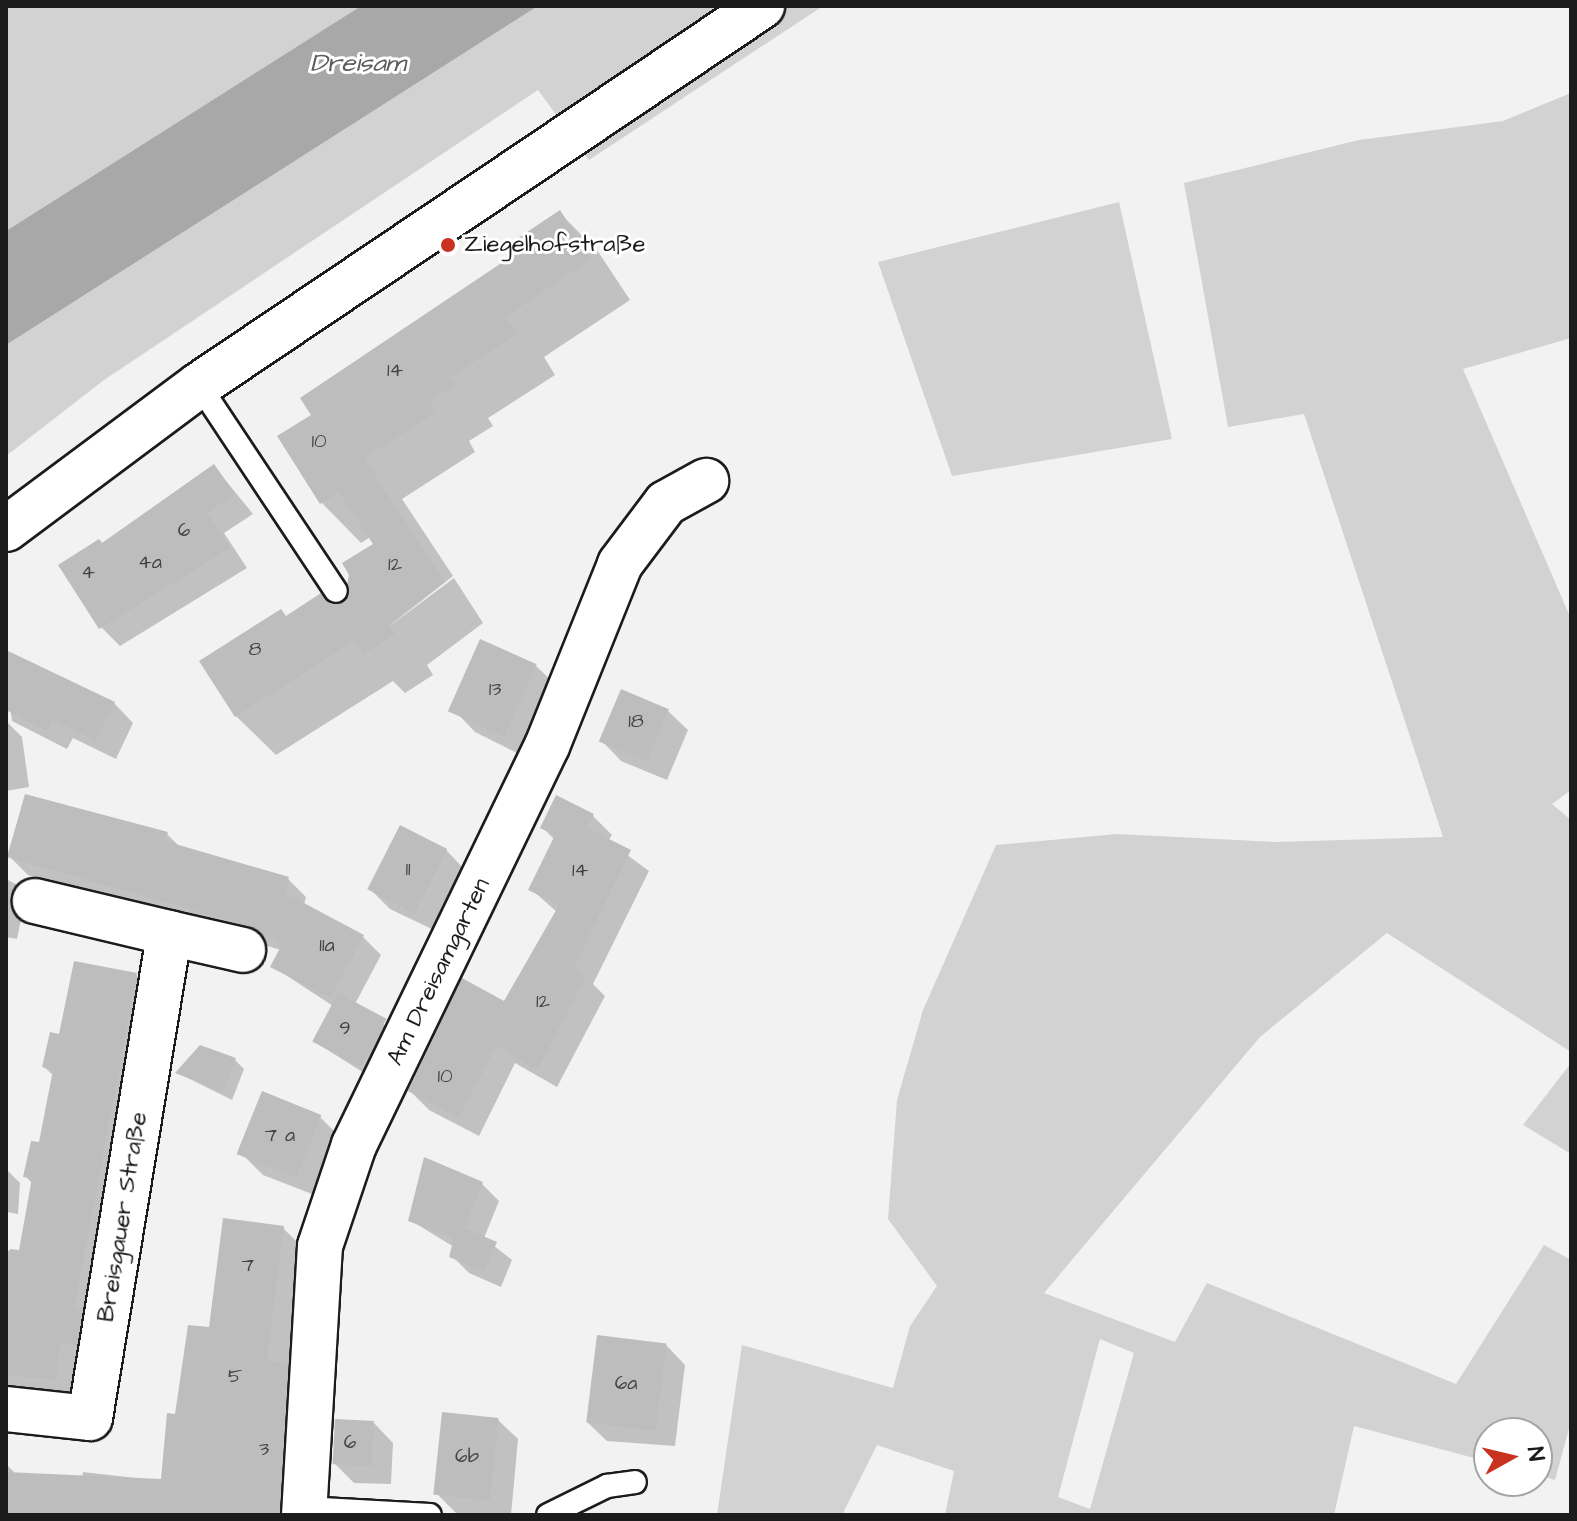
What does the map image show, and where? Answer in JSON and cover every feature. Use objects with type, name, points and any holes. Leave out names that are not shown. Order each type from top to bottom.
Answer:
[{"type":"street","points":[[6,529],[199,385],[762,6]]},
{"type":"street","name":"Am Dreisamgarten","points":[[304,1511],[320,1246],[354,1145],[547,746],[620,564],[666,503],[706,481]]},
{"type":"street","points":[[35,901],[243,950]]},
{"type":"street","name":"Breisgauer Straße","points":[[6,1409],[90,1418],[169,933]]},
{"type":"lane","points":[[199,385],[336,591]]},
{"type":"lane","points":[[548,1515],[607,1486],[635,1482]]},
{"type":"lane","points":[[304,1511],[430,1515]]},
{"type":"shaded area","points":[[6,6],[361,6],[6,231]]},
{"type":"shaded area","points":[[538,6],[823,6],[589,160],[538,90],[104,380],[6,456],[6,345]]},
{"type":"shaded area","points":[[1571,93],[1571,338],[1463,369],[1571,619],[1571,790],[1552,804],[1571,820],[1571,1052],[1387,933],[1260,1037],[1044,1293],[1175,1342],[1207,1283],[1456,1384],[1544,1245],[1571,1260],[1571,1421],[1555,1480],[1553,1417],[1473,1417],[1473,1458],[1354,1426],[1334,1515],[945,1515],[954,1471],[877,1445],[842,1515],[717,1515],[742,1345],[893,1388],[910,1326],[937,1286],[888,1219],[897,1100],[923,1010],[996,845],[1117,834],[1276,842],[1443,837],[1304,414],[1228,427],[1184,183],[1359,140],[1503,121]],"holes":[[[1100,1339],[1134,1353],[1090,1509],[1058,1497]]]},
{"type":"shaded area","points":[[1119,202],[1172,439],[952,476],[878,262]]},
{"type":"shaded area","points":[[1571,1063],[1571,1154],[1523,1125]]},
{"type":"water","name":"Dreisam","points":[[361,6],[538,6],[6,345],[6,231]]},
{"type":"building","points":[[560,210],[591,259],[505,317],[517,334],[450,377],[455,385],[430,401],[436,412],[364,458],[445,582],[388,624],[395,634],[363,654],[354,641],[235,717],[199,661],[281,609],[286,616],[321,593],[331,604],[344,602],[349,575],[342,563],[373,544],[339,492],[320,504],[277,436],[311,415],[300,398],[515,254],[509,244]]},
{"type":"building","points":[[214,464],[235,494],[207,513],[230,548],[99,629],[58,565],[99,539],[102,543]]},
{"type":"building","points":[[480,639],[537,664],[505,736],[448,711]]},
{"type":"building","points":[[6,650],[115,702],[96,741],[53,719],[47,731],[6,710]]},
{"type":"building","points":[[621,689],[669,709],[647,762],[599,741]]},
{"type":"building","points":[[25,794],[168,832],[165,841],[289,877],[285,893],[364,935],[331,998],[270,967],[282,944],[249,926],[7,857]]},
{"type":"building","points":[[556,795],[594,814],[587,828],[631,850],[574,967],[587,975],[537,1070],[496,1046],[459,1118],[408,1091],[462,978],[504,1001],[559,905],[528,890],[555,835],[540,828]]},
{"type":"building","points":[[400,825],[447,849],[415,913],[367,889]]},
{"type":"building","points":[[74,961],[137,973],[74,1309],[82,1310],[77,1345],[60,1343],[57,1380],[6,1375],[6,1267],[10,1249],[19,1250],[32,1178],[23,1177],[31,1141],[39,1142],[53,1070],[42,1067],[50,1032],[59,1034]]},
{"type":"building","points":[[338,993],[387,1019],[361,1067],[312,1042]]},
{"type":"building","points":[[200,1045],[236,1058],[223,1092],[175,1073]]},
{"type":"building","points":[[262,1091],[321,1115],[296,1178],[237,1154]]},
{"type":"building","points":[[424,1157],[483,1182],[464,1228],[497,1242],[484,1271],[449,1257],[454,1238],[408,1221]]},
{"type":"building","points":[[223,1218],[284,1226],[267,1361],[288,1364],[279,1515],[6,1515],[6,1472],[161,1479],[167,1413],[175,1414],[188,1325],[209,1327]]},
{"type":"building","points":[[597,1335],[666,1344],[656,1431],[586,1422]]},
{"type":"building","points":[[442,1412],[499,1418],[490,1501],[433,1495]]},
{"type":"building","points":[[335,1419],[374,1421],[372,1466],[333,1464]]},
{"type":"place","name":"Ziegelhofstraße","points":[[448,245]]}]
